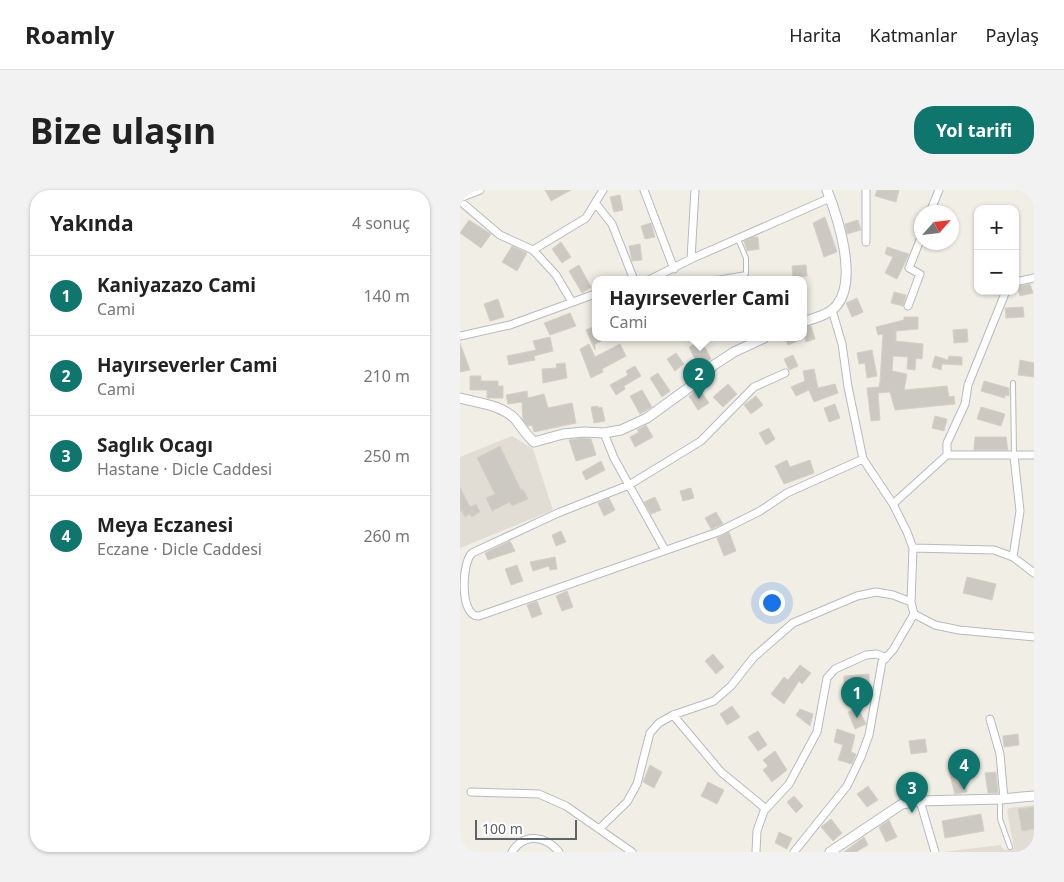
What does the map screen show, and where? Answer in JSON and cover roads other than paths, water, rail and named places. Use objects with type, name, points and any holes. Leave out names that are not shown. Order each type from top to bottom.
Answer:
[{"type":"street","points":[[480,190],[460,199],[500,235],[533,250],[556,275],[572,302]]},
{"type":"street","points":[[533,250],[586,218],[603,190]]},
{"type":"street","points":[[644,190],[674,269]]},
{"type":"street","points":[[691,259],[695,190]]},
{"type":"street","points":[[866,190],[866,242]]},
{"type":"street","points":[[933,205],[939,190]]},
{"type":"street","points":[[659,276],[828,194],[842,241],[846,274],[842,296],[832,310],[807,320]]},
{"type":"street","points":[[596,204],[612,224],[632,276]]},
{"type":"street","points":[[908,306],[920,274],[909,268],[916,250]]},
{"type":"street","points":[[1019,281],[1034,278]]},
{"type":"street","points":[[460,336],[510,325],[592,295]]},
{"type":"street","points":[[893,504],[946,456],[948,443],[965,404],[968,385],[1004,295]]},
{"type":"street","points":[[794,852],[835,804],[861,757],[869,734],[882,662],[893,650],[914,614],[911,602],[913,548],[893,504],[863,460],[848,387],[842,344],[832,310]]},
{"type":"street","points":[[460,398],[500,408],[515,419],[524,433],[534,442],[563,434],[604,433],[621,430],[647,418],[698,381],[714,365],[734,352],[758,341]]},
{"type":"street","points":[[785,373],[754,388],[701,441],[629,486],[558,513],[472,553],[465,563],[463,598],[466,611],[472,616],[479,616],[718,532],[760,511],[787,493],[863,460]]},
{"type":"street","points":[[604,433],[629,486],[665,550]]},
{"type":"street","points":[[946,456],[1034,455]]},
{"type":"street","points":[[1013,557],[1020,511],[1014,456]]},
{"type":"street","points":[[913,548],[994,550],[1013,557],[1034,573]]},
{"type":"street","points":[[599,829],[627,802],[637,784],[650,733],[659,724],[674,715],[714,701],[731,686],[754,658],[793,623],[857,596],[876,592],[893,595],[911,602]]},
{"type":"street","points":[[914,614],[935,625],[959,630],[1034,637]]},
{"type":"street","points":[[756,852],[757,831],[766,808],[789,784],[817,732],[827,678],[835,669],[866,655],[877,654],[886,658]]},
{"type":"street","points":[[674,715],[720,772],[766,808]]},
{"type":"street","points":[[990,719],[1000,754],[1002,799]]},
{"type":"street","points":[[471,792],[539,794],[566,806],[632,852]]},
{"type":"street","points":[[830,852],[894,808],[920,801],[1002,799],[1034,796]]},
{"type":"street","points":[[920,801],[935,852]]},
{"type":"street","points":[[512,852],[522,841],[538,837],[551,843],[559,852]]},
{"type":"lane","points":[[734,276],[746,274],[746,258],[738,239]]},
{"type":"lane","points":[[1013,383],[1014,456]]},
{"type":"lane","points":[[1002,799],[1000,819],[1010,847]]},
{"type":"place","name":"Hayırseverler Cami","points":[[699,399]]},
{"type":"place","name":"Kaniyazazo Cami","points":[[857,718]]},
{"type":"place","name":"Meya Eczanesi","points":[[964,790]]},
{"type":"place","name":"Saglık Ocagı","points":[[912,813]]}]
